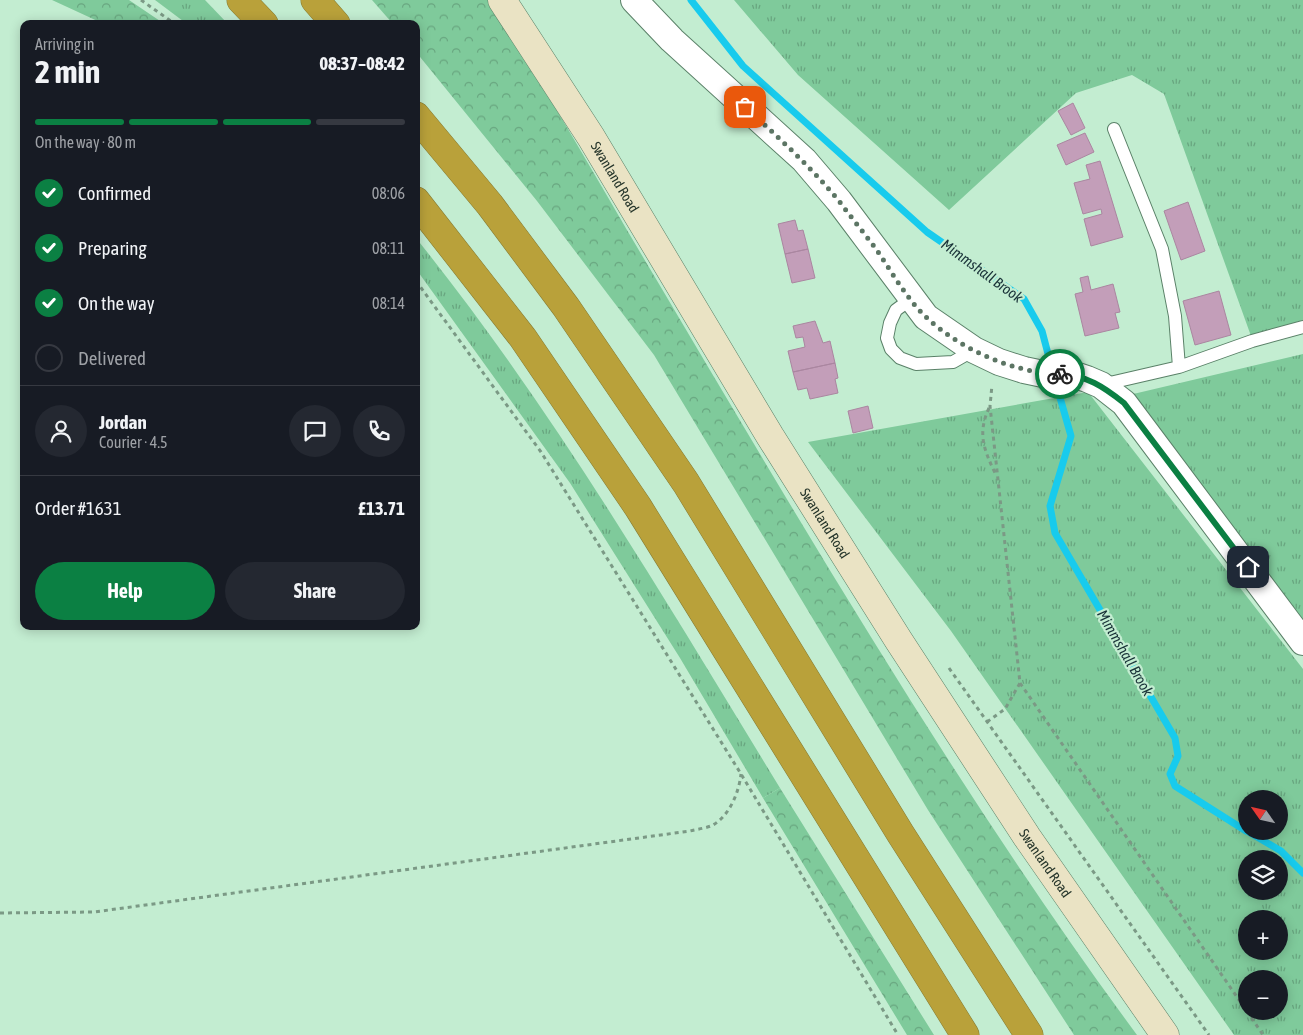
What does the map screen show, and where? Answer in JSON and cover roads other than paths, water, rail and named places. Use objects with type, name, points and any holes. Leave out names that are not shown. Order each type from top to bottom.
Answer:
[{"type":"highway","points":[[241,0],[260,20]]},
{"type":"highway","points":[[315,0],[332,20]]},
{"type":"highway","points":[[420,121],[490,205],[566,307],[686,483],[900,833],[1029,1035]]},
{"type":"highway","points":[[420,206],[523,338],[638,507],[966,1035]]},
{"type":"street","name":"Swanland Road","points":[[502,0],[591,138],[770,436],[899,641],[1026,837],[1165,1035]]},
{"type":"street","points":[[634,0],[672,40],[804,160],[875,248],[910,299],[926,317],[974,350],[1000,362],[1043,374],[1072,374],[1101,385],[1124,403],[1303,642]]},
{"type":"lane","points":[[1114,129],[1162,249],[1175,316],[1179,367]]},
{"type":"lane","points":[[910,299],[896,310],[890,323],[888,338],[891,349],[900,358],[916,364],[953,362],[974,350]]},
{"type":"lane","points":[[1101,385],[1179,367],[1303,327]]},
{"type":"waterway","name":"Mimmshall Brook","points":[[691,0],[743,66],[927,232],[1024,299],[1042,331],[1052,369]]},
{"type":"waterway","name":"Mimmshall Brook","points":[[1055,380],[1071,436],[1050,506],[1055,533],[1175,738],[1178,756],[1170,774],[1175,786],[1238,826]]},
{"type":"waterway","name":"Mimmshall Brook","points":[[1262,840],[1281,851],[1303,873]]}]
